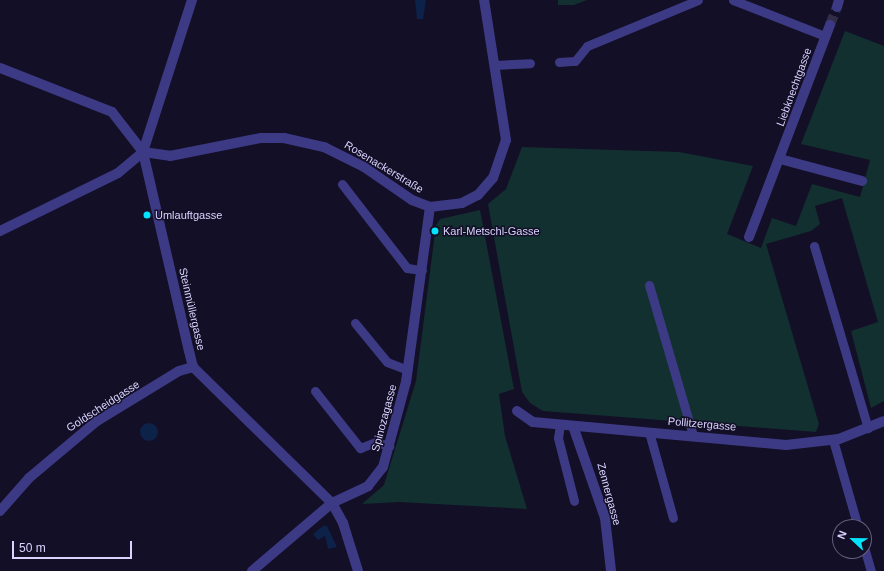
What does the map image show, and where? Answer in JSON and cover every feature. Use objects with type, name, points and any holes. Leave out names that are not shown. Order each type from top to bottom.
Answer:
[{"type":"street","points":[[0,231],[118,173],[143,152],[192,0]]},
{"type":"street","name":"Rosenackerstraße","points":[[143,152],[170,156],[261,138],[302,140],[345,156],[412,200],[430,207],[462,203],[478,195],[493,178],[502,157],[506,140],[484,0]]},
{"type":"street","name":"Liebknechtgasse","points":[[749,236],[780,159],[830,25]]},
{"type":"street","points":[[0,68],[112,112],[143,152]]},
{"type":"street","name":"Steinmüllergasse","points":[[143,152],[193,366],[332,503],[343,523],[358,571]]},
{"type":"street","points":[[780,159],[862,181]]},
{"type":"street","name":"Spinozagasse","points":[[252,571],[332,503],[358,492],[377,478],[389,446],[408,370],[430,207]]},
{"type":"street","name":"Goldscheidgasse","points":[[0,511],[41,468],[97,421],[179,371],[193,366]]},
{"type":"street","name":"Pollitzergasse","points":[[516,411],[533,422],[694,435],[786,445],[833,440],[884,421]]},
{"type":"street","name":"Zennergasse","points":[[574,426],[605,518],[611,571]]},
{"type":"lane","points":[[559,62],[574,61],[587,46],[698,0]]},
{"type":"lane","points":[[733,0],[826,36]]},
{"type":"lane","points":[[495,65],[530,63]]},
{"type":"lane","points":[[342,184],[407,268],[422,270]]},
{"type":"lane","points":[[814,246],[868,428]]},
{"type":"lane","points":[[649,285],[694,435]]},
{"type":"lane","points":[[355,323],[387,362],[408,370]]},
{"type":"lane","points":[[316,391],[360,448],[376,442],[389,446]]},
{"type":"lane","points":[[560,425],[558,438],[574,501]]},
{"type":"lane","points":[[649,432],[673,518]]},
{"type":"lane","points":[[833,440],[856,519]]},
{"type":"lane","points":[[868,559],[871,571]]},
{"type":"green space","points":[[558,0],[587,0],[574,5],[558,5]]},
{"type":"green space","points":[[845,31],[884,46],[884,401],[871,408],[851,331],[878,322],[842,198],[815,206],[820,224],[811,231],[766,244],[819,424],[816,432],[543,411],[530,403],[522,392],[488,204],[506,189],[522,147],[679,152],[753,166],[727,234],[761,248],[772,218],[796,226],[812,184],[860,197],[870,160],[801,144]]},
{"type":"green space","points":[[480,210],[514,389],[499,394],[505,436],[527,509],[399,502],[362,504],[384,485],[416,381],[436,225],[440,219]]},
{"type":"water","points":[[415,0],[426,0],[423,19],[417,19]]},
{"type":"water","points":[[145,423],[153,423],[158,428],[156,439],[153,441],[145,441],[140,436],[140,428]]},
{"type":"water","points":[[323,526],[327,526],[337,547],[328,549],[325,536],[318,540],[313,534]]},
{"type":"tunnel","points":[[830,25],[837,7]]},
{"type":"place","name":"Umlauftgasse","points":[[147,215]]},
{"type":"place","name":"Karl-Metschl-Gasse","points":[[435,231]]}]
